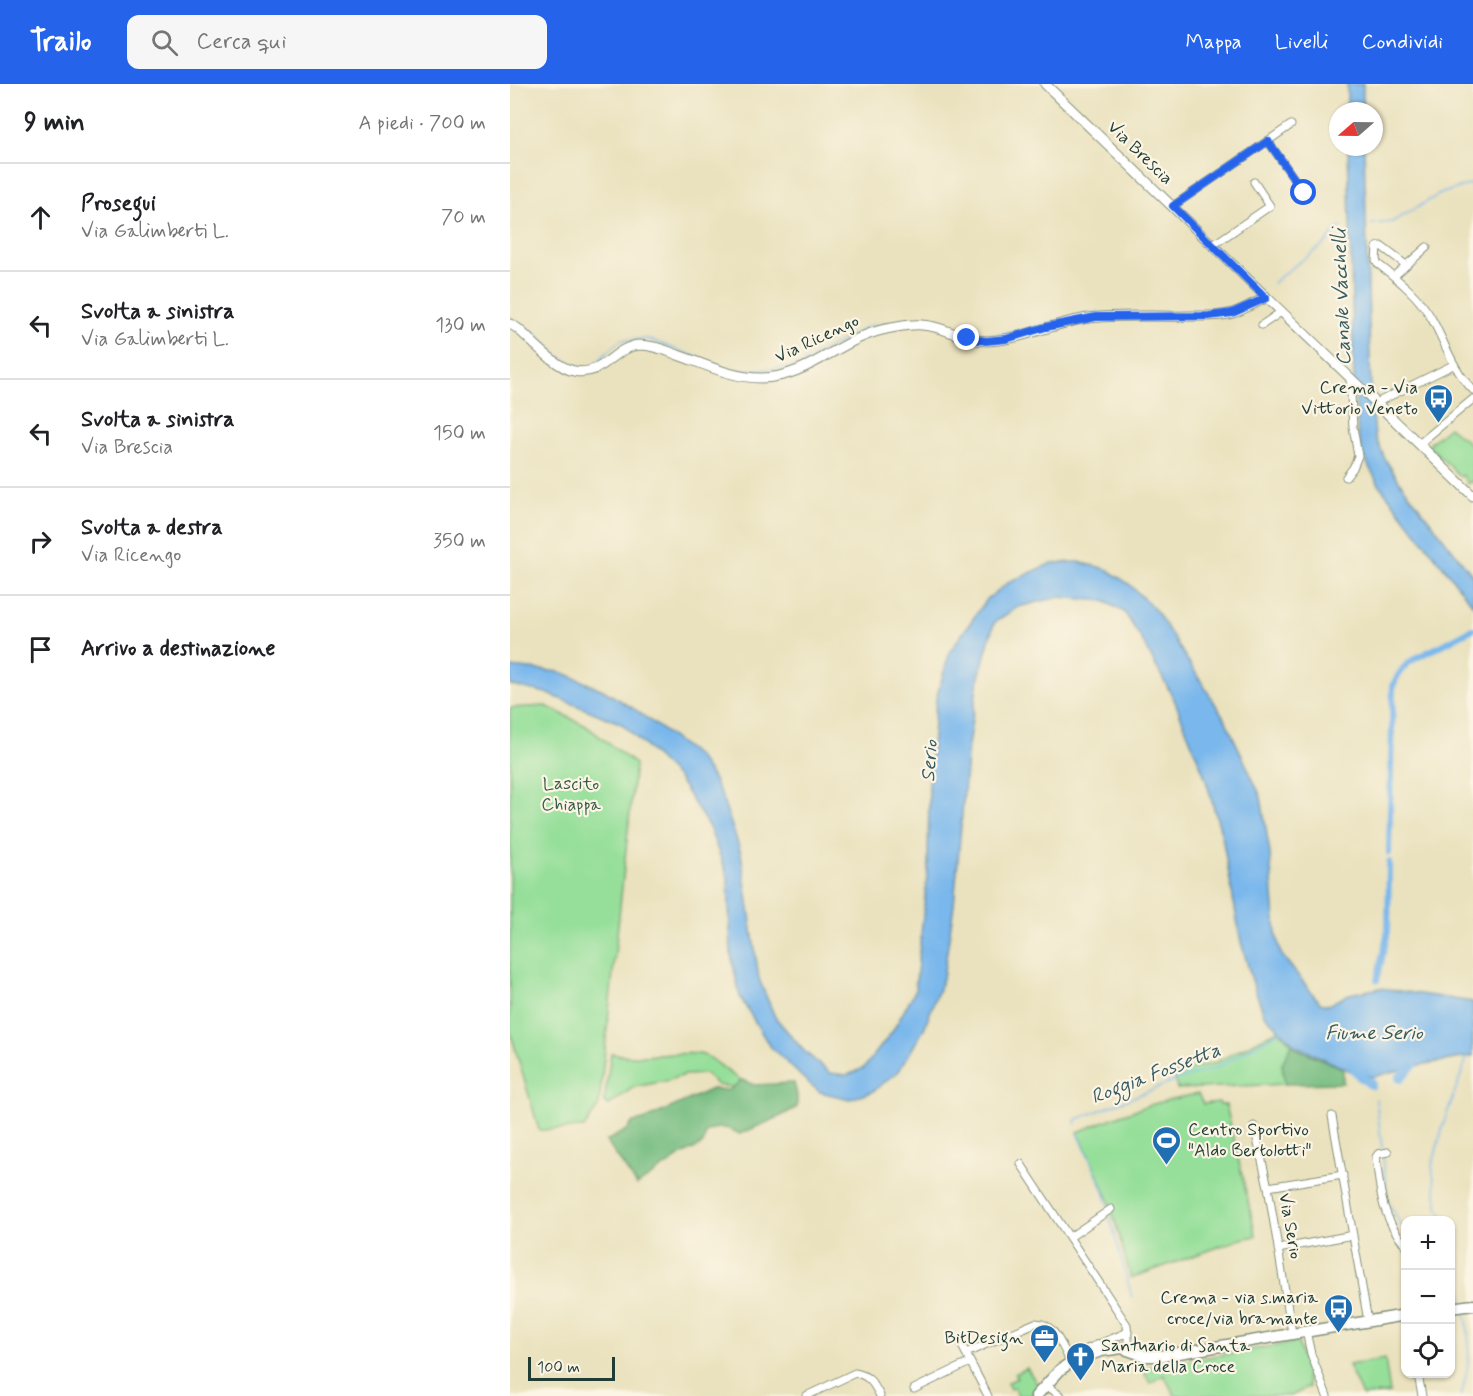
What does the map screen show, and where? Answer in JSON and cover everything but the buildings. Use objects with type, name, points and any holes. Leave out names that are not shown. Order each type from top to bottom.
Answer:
[{"type":"main road","points":[[1036,1396],[1060,1370],[1071,1362],[1110,1345],[1145,1356],[1161,1356],[1401,1316]]},
{"type":"street","name":"Via Brescia","points":[[1045,84],[1473,496]]},
{"type":"street","points":[[1173,206],[1291,125]]},
{"type":"street","points":[[1268,141],[1304,193]]},
{"type":"street","points":[[1213,246],[1270,206],[1254,182]]},
{"type":"street","points":[[1406,266],[1386,249],[1381,246],[1377,247],[1378,264],[1412,292],[1432,320],[1453,364],[1473,390]]},
{"type":"street","points":[[1394,276],[1427,247]]},
{"type":"street","name":"Via Ricengo","points":[[510,324],[557,363],[571,371],[585,373],[601,368],[628,346],[642,345],[658,348],[737,375],[761,378],[784,375],[828,355],[852,340],[887,328],[922,324],[967,338],[986,341],[1006,339],[1086,318],[1209,316],[1232,313],[1266,298]]},
{"type":"street","points":[[1262,325],[1281,312]]},
{"type":"street","points":[[1374,401],[1453,364]]},
{"type":"street","points":[[1346,477],[1350,474],[1358,456],[1353,427],[1352,380]]},
{"type":"street","points":[[1419,444],[1473,399]]},
{"type":"street","points":[[1332,1116],[1368,1321]]},
{"type":"street","name":"Via Serio","points":[[1254,1126],[1268,1187],[1292,1333]]},
{"type":"street","points":[[1388,1152],[1378,1154],[1376,1157],[1385,1213],[1392,1229],[1401,1240]]},
{"type":"street","points":[[1021,1164],[1127,1325],[1129,1351]]},
{"type":"street","points":[[1268,1187],[1343,1175]]},
{"type":"street","points":[[1070,1238],[1109,1211]]},
{"type":"street","points":[[1278,1249],[1353,1235]]},
{"type":"street","points":[[966,1353],[1035,1323],[1041,1323],[1051,1329],[1068,1357],[1110,1345],[1128,1332]]},
{"type":"street","points":[[1306,1331],[1311,1354],[1327,1396]]},
{"type":"street","points":[[961,1344],[988,1396]]},
{"type":"street","points":[[914,1389],[970,1362]]},
{"type":"street","points":[[806,1396],[855,1373],[870,1379],[880,1396]]},
{"type":"street","points":[[1419,1378],[1422,1396]]},
{"type":"street","points":[[1047,1386],[1061,1396]]},
{"type":"green space","points":[[1449,427],[1473,446],[1473,483],[1471,481],[1468,484],[1463,475],[1461,477],[1430,447],[1430,443]]},
{"type":"green space","name":"Lascito Chiappa","points":[[546,706],[586,726],[635,764],[599,1105],[584,1128],[539,1130],[510,1031],[510,708]]},
{"type":"green space","points":[[1278,1030],[1292,1044],[1282,1064],[1285,1084],[1177,1089],[1174,1073],[1215,1063]]},
{"type":"green space","points":[[1292,1044],[1296,1048],[1343,1069],[1343,1083],[1285,1084],[1282,1064]]},
{"type":"green space","points":[[611,1053],[633,1056],[705,1055],[742,1080],[733,1087],[717,1085],[706,1074],[684,1075],[634,1087],[609,1105],[604,1102]]},
{"type":"green space","points":[[742,1080],[754,1085],[794,1083],[797,1107],[740,1134],[723,1128],[715,1128],[706,1132],[703,1144],[637,1185],[606,1141],[627,1130],[633,1122],[644,1120],[712,1089],[729,1090]]},
{"type":"green space","name":"Centro Sportivo \"Aldo Bertolotti\"","points":[[1198,1094],[1203,1104],[1219,1102],[1220,1105],[1226,1105],[1256,1236],[1241,1239],[1131,1278],[1109,1200],[1078,1132],[1137,1109]]},
{"type":"green space","points":[[1298,1342],[1309,1387],[1291,1396],[1175,1396],[1164,1375],[1150,1383],[1142,1368]]},
{"type":"green space","points":[[1385,1359],[1390,1393],[1362,1396],[1348,1365]]},
{"type":"green space","points":[[1027,1368],[1039,1387],[1030,1396],[1018,1396],[1014,1387],[1010,1389],[1007,1383],[1017,1378],[1015,1374]]},
{"type":"water","points":[[1347,84],[1363,84],[1363,102],[1347,102]]},
{"type":"water","points":[[1348,156],[1364,156],[1371,393],[1375,436],[1385,459],[1402,485],[1473,576],[1473,605],[1380,486],[1369,467],[1358,433],[1354,384]]},
{"type":"water","name":"Fiume Serio","points":[[1079,562],[1106,569],[1129,584],[1157,612],[1225,719],[1261,797],[1270,854],[1276,934],[1281,954],[1320,1003],[1328,1005],[1349,994],[1380,988],[1473,1002],[1473,1056],[1420,1065],[1372,1077],[1348,1070],[1296,1046],[1264,1014],[1241,942],[1222,836],[1205,777],[1174,699],[1139,635],[1124,612],[1104,601],[1059,597],[1018,607],[994,623],[978,680],[968,746],[954,905],[943,978],[924,1029],[899,1071],[872,1092],[850,1099],[820,1092],[803,1078],[769,1045],[740,997],[731,955],[728,877],[709,827],[678,778],[622,724],[546,693],[510,685],[510,667],[561,672],[603,690],[636,710],[697,756],[721,794],[741,853],[759,979],[775,1017],[804,1051],[830,1073],[847,1075],[864,1068],[892,1032],[915,991],[928,869],[929,784],[936,699],[950,651],[987,599],[1008,583],[1052,563]]},
{"type":"waterway","points":[[1371,224],[1392,222],[1440,194],[1473,183]]},
{"type":"waterway","name":"Canale Vacchelli","points":[[1273,283],[1344,226]]},
{"type":"waterway","points":[[1229,309],[1244,303]]},
{"type":"waterway","points":[[1080,315],[1099,312]]},
{"type":"waterway","points":[[510,318],[537,334],[560,358],[579,367]]},
{"type":"waterway","points":[[802,363],[869,326],[921,319],[973,334],[994,335],[1017,332],[1055,321]]},
{"type":"waterway","points":[[593,365],[621,340],[648,339],[723,367]]},
{"type":"waterway","points":[[736,370],[789,368],[797,365]]},
{"type":"waterway","points":[[1389,853],[1393,686],[1400,672],[1409,663],[1473,629]]},
{"type":"waterway","points":[[1377,980],[1388,931],[1389,862]]},
{"type":"waterway","name":"Roggia Fossetta","points":[[1076,1124],[1075,1120],[1179,1079],[1215,1069],[1282,1030]]},
{"type":"waterway","points":[[1400,1078],[1418,1058]]},
{"type":"waterway","points":[[1443,1216],[1438,1207],[1432,1166],[1445,1119],[1467,1058]]},
{"type":"waterway","points":[[1350,1063],[1360,1076],[1371,1084]]},
{"type":"waterway","points":[[1373,1075],[1374,1089]]},
{"type":"waterway","points":[[1376,1099],[1382,1148]]},
{"type":"waterway","name":"Roggia Fossetta","points":[[1078,1133],[1104,1191],[1108,1206]]},
{"type":"waterway","points":[[1383,1157],[1388,1201],[1401,1225]]},
{"type":"waterway","name":"Roggia Fossetta","points":[[1109,1214],[1132,1297]]},
{"type":"waterway","points":[[1455,1258],[1462,1295]]},
{"type":"waterway","points":[[1455,1291],[1462,1296],[1463,1301]]},
{"type":"waterway","points":[[1461,1396],[1469,1354],[1465,1311]]},
{"type":"place","name":"Crema - Via Vittorio Veneto","points":[[1439,424]]},
{"type":"place","name":"Centro Sportivo \"Aldo Bertolotti\"","points":[[1167,1166]]},
{"type":"place","name":"Crema - via s.maria croce/via bramante","points":[[1339,1334]]},
{"type":"place","name":"BitDesign","points":[[1044,1364]]},
{"type":"place","name":"Santuario di Santa Maria della Croce","points":[[1080,1382]]},
{"type":"route","points":[[967,338],[986,341],[1006,339],[1046,327],[1096,317],[1209,316],[1232,313],[1266,298],[1173,206],[1268,141],[1304,193]]},
{"type":"water label","name":"Serio","points":[[930,761]]}]
